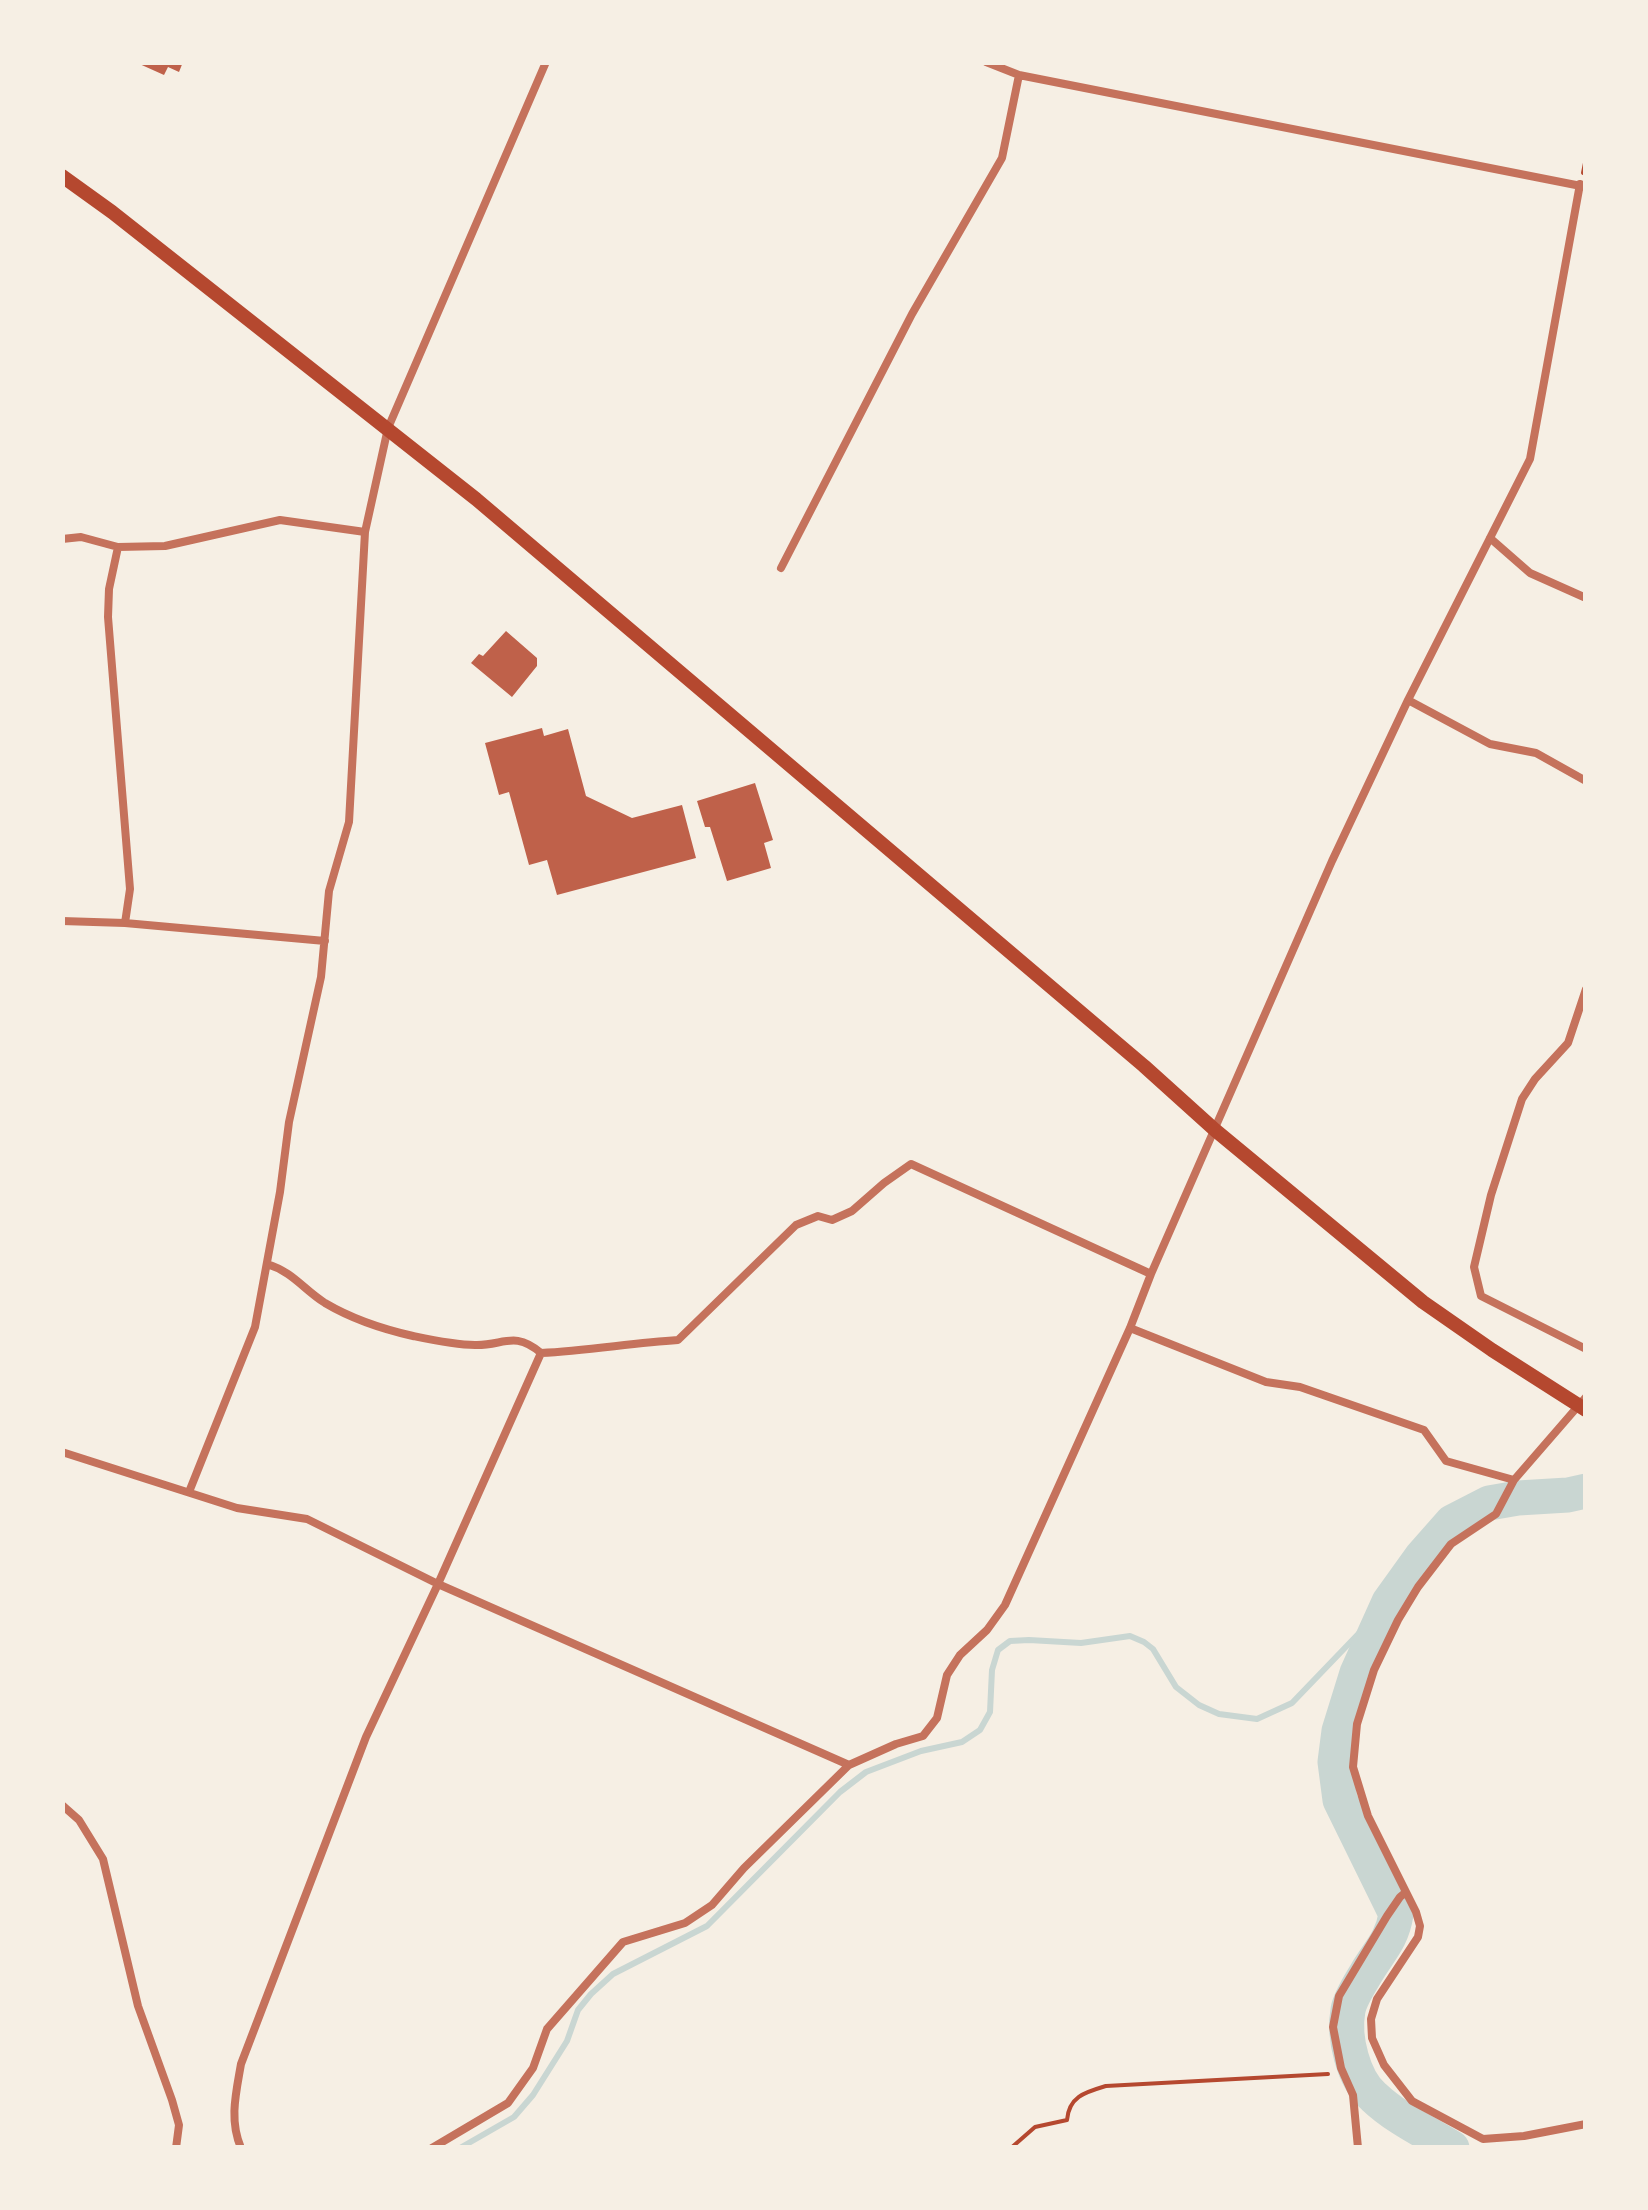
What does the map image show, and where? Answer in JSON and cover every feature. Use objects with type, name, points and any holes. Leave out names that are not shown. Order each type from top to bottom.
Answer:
[{"type":"highway","points":[[62,176],[388,428],[522,538],[1215,1130],[1423,1302],[1583,1404]]},
{"type":"street","points":[[190,1492],[255,1328],[289,1122],[321,977],[330,891],[349,822],[365,532],[388,428],[546,62]]},
{"type":"street","points":[[432,2148],[508,2103],[533,2068],[547,2028],[623,1942],[685,1923],[712,1905],[744,1868],[849,1765],[924,1736],[937,1718],[947,1676],[960,1655],[987,1630],[1005,1605],[1332,861],[1530,458],[1583,186],[1019,75],[986,62]]},
{"type":"street","points":[[781,568],[912,314],[1002,158],[1019,75]]},
{"type":"street","points":[[62,539],[81,536],[118,547],[166,546],[280,520],[365,532]]},
{"type":"street","points":[[1490,538],[1530,573],[1586,598]]},
{"type":"street","points":[[118,547],[108,617],[130,889],[125,923]]},
{"type":"street","points":[[1408,700],[1490,744],[1536,753],[1586,781]]},
{"type":"street","points":[[62,921],[325,940]]},
{"type":"street","points":[[1586,989],[1568,1043],[1522,1099],[1491,1195],[1474,1267],[1481,1296],[1586,1350]]},
{"type":"street","points":[[267,1264],[284,1269],[322,1301],[361,1321],[414,1336],[476,1346],[503,1340],[528,1342],[541,1352],[678,1340],[796,1225],[818,1216],[832,1220],[852,1212],[911,1164],[1150,1274]]},
{"type":"street","points":[[1130,1328],[1266,1382],[1300,1388],[1424,1430],[1446,1462],[1512,1484]]},
{"type":"street","points":[[241,2148],[234,2132],[234,2103],[241,2064],[366,1737],[541,1352]]},
{"type":"street","points":[[1583,1404],[1512,1484],[1496,1514],[1451,1544],[1418,1587],[1374,1670],[1357,1724],[1352,1767],[1368,1816],[1420,1926],[1418,1938],[1378,1999],[1371,2019],[1372,2038],[1384,2064],[1412,2100],[1483,2139],[1586,2124]]},
{"type":"street","points":[[62,1452],[237,1508],[307,1519],[438,1584],[849,1765]]},
{"type":"street","points":[[62,1805],[79,1820],[103,1859],[138,2006],[172,2100],[178,2125],[176,2148]]},
{"type":"street","points":[[1358,2148],[1354,2095],[1342,2068],[1332,2027],[1338,1996],[1403,1895]]},
{"type":"path","points":[[1011,2148],[1035,2127],[1067,2120],[1068,2108],[1082,2092],[1106,2086],[1322,2076],[1342,2068]]},
{"type":"building","points":[[135,62],[183,62],[179,72],[168,67],[164,75]]},
{"type":"building","points":[[506,631],[537,658],[537,666],[512,697],[471,663]]},
{"type":"building","points":[[542,728],[544,736],[568,729],[586,796],[632,818],[682,805],[696,858],[557,895],[547,860],[529,865],[509,792],[499,795],[485,743]]},
{"type":"building","points":[[755,783],[773,840],[764,843],[771,868],[727,881],[710,827],[705,827],[697,801]]},
{"type":"waterway","points":[[1452,2148],[1374,2097],[1360,2080],[1351,2057],[1347,2032],[1349,2006],[1388,1939],[1396,1914],[1340,1800],[1335,1762],[1339,1731],[1357,1673],[1389,1602],[1452,1522],[1489,1503],[1586,1491]]},
{"type":"waterway","points":[[460,2148],[514,2117],[533,2095],[567,2041],[578,2010],[613,1974],[707,1926],[840,1792],[866,1772],[921,1751],[962,1742],[980,1730],[990,1712],[992,1670],[998,1650],[1010,1641],[1081,1643],[1130,1636],[1153,1649],[1176,1687],[1199,1705],[1219,1714],[1257,1719],[1292,1703],[1389,1602]]}]
